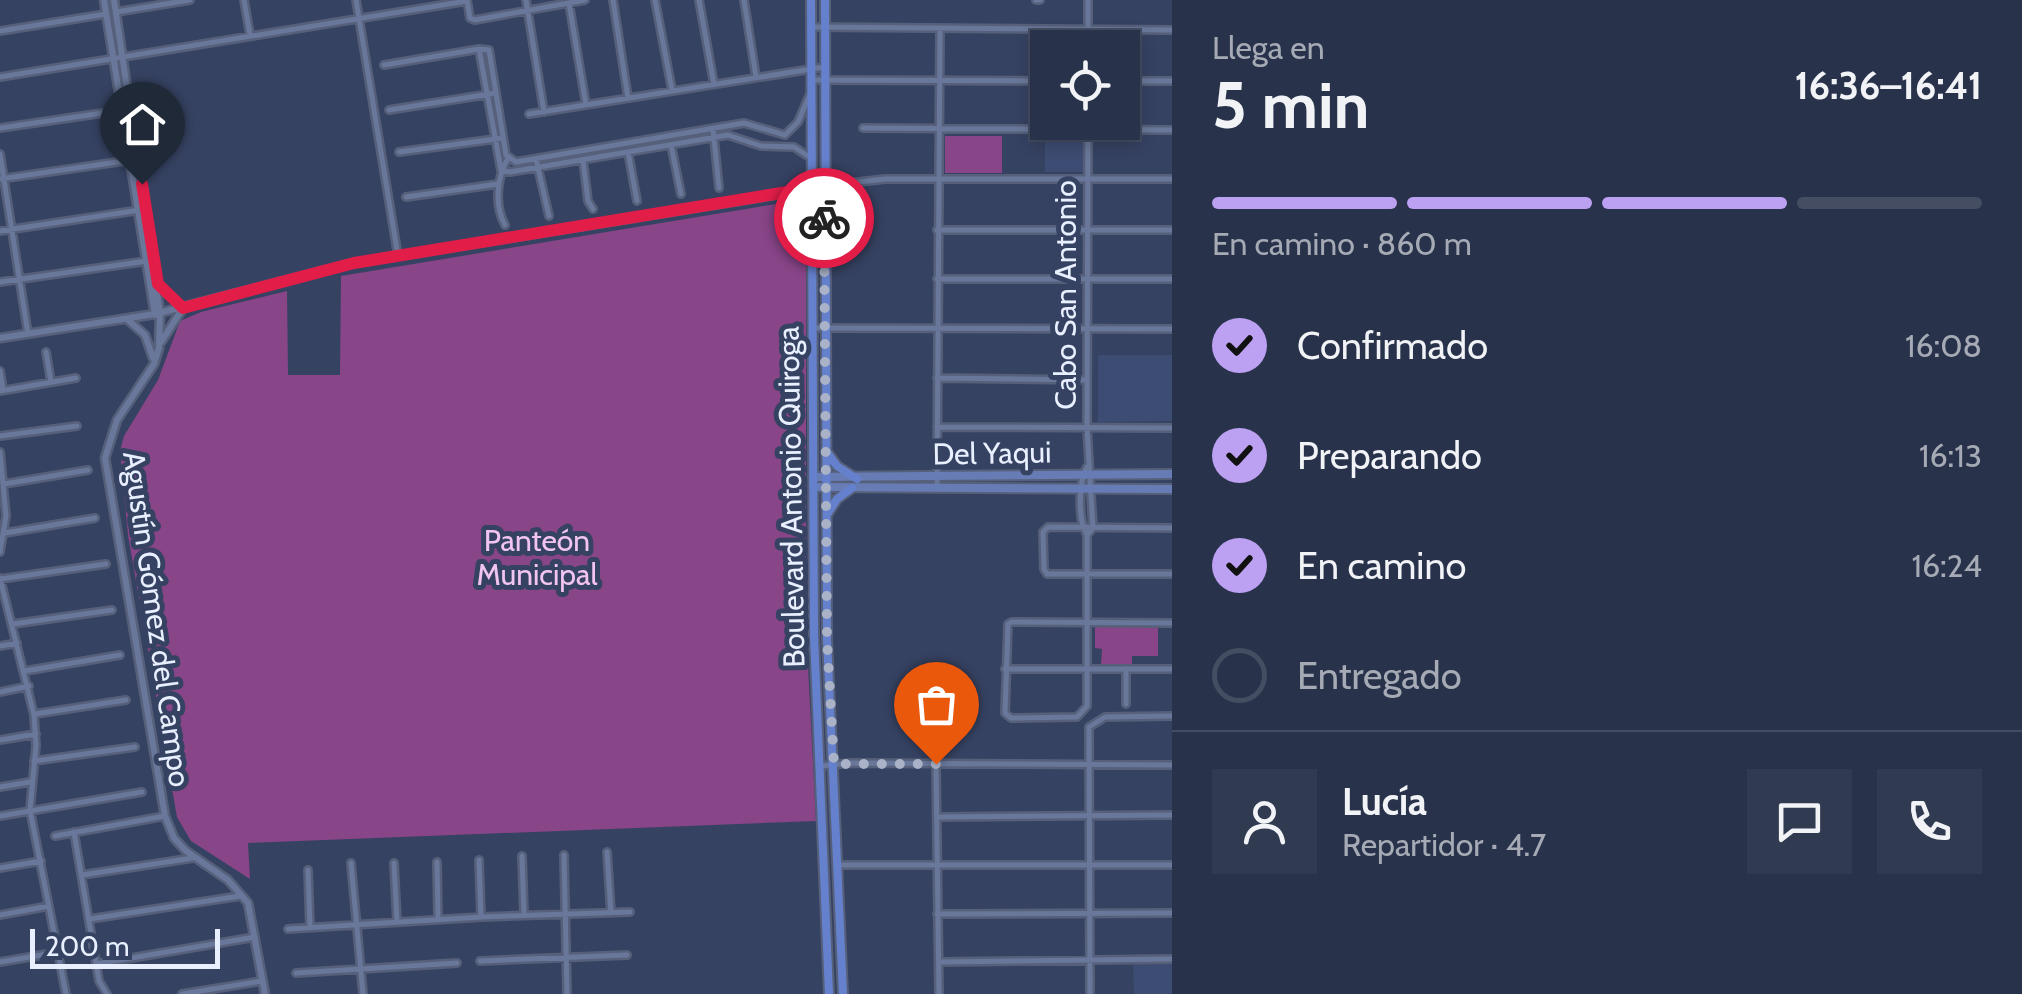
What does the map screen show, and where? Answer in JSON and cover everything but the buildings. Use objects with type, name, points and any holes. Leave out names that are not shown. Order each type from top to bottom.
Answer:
[{"type":"main road","name":"Boulevard Antonio Quiroga","points":[[811,0],[814,636],[829,994]]},
{"type":"main road","name":"Boulevard Antonio Quiroga","points":[[825,0],[827,639],[843,994]]},
{"type":"main road","points":[[826,452],[837,466],[856,478]]},
{"type":"main road","name":"Del Yaqui","points":[[826,483],[856,478],[1087,472],[1172,474]]},
{"type":"main road","name":"Del Yaqui","points":[[814,482],[852,488],[1172,488]]},
{"type":"main road","points":[[826,518],[831,506],[852,488]]},
{"type":"street","points":[[104,0],[126,110],[158,314]]},
{"type":"street","points":[[114,0],[126,110]]},
{"type":"street","points":[[0,32],[190,0]]},
{"type":"street","points":[[244,0],[250,35]]},
{"type":"street","points":[[356,0],[398,256]]},
{"type":"street","points":[[0,76],[467,0],[472,20],[585,0]]},
{"type":"street","points":[[526,0],[544,112]]},
{"type":"street","points":[[613,0],[628,98]]},
{"type":"street","points":[[655,0],[672,90]]},
{"type":"street","points":[[700,0],[714,84]]},
{"type":"street","points":[[744,0],[756,77]]},
{"type":"street","points":[[1088,0],[1089,29]]},
{"type":"street","points":[[568,1],[586,105]]},
{"type":"street","points":[[811,27],[1172,30]]},
{"type":"street","points":[[937,489],[940,28]]},
{"type":"street","points":[[479,49],[501,170]]},
{"type":"street","points":[[384,65],[489,50],[508,158],[498,184],[505,225]]},
{"type":"street","points":[[529,114],[824,67]]},
{"type":"street","points":[[811,80],[1030,81]]},
{"type":"street","points":[[1140,81],[1172,81]]},
{"type":"street","points":[[787,146],[788,134],[802,115],[811,90]]},
{"type":"street","points":[[390,110],[496,94]]},
{"type":"street","points":[[0,128],[126,110]]},
{"type":"street","points":[[670,141],[749,124],[777,135],[788,134]]},
{"type":"street","points":[[863,128],[1030,131]]},
{"type":"street","points":[[713,129],[718,188]]},
{"type":"street","points":[[1140,130],[1172,130]]},
{"type":"street","points":[[501,170],[538,168],[628,147],[732,135],[761,146],[787,146],[811,158]]},
{"type":"street","points":[[399,152],[504,138]]},
{"type":"street","name":"Cabo San Antonio","points":[[1088,140],[1087,488],[1093,528]]},
{"type":"street","points":[[670,141],[681,194]]},
{"type":"street","points":[[628,147],[638,201]]},
{"type":"street","points":[[0,154],[28,334]]},
{"type":"street","points":[[508,158],[516,162],[583,156]]},
{"type":"street","points":[[583,156],[588,201],[593,209]]},
{"type":"street","points":[[536,159],[549,216]]},
{"type":"street","points":[[2,179],[134,160]]},
{"type":"street","points":[[0,338],[158,314],[334,268],[398,256],[824,186],[886,180],[1172,180]]},
{"type":"street","points":[[406,197],[498,184]]},
{"type":"street","points":[[0,231],[142,209]]},
{"type":"street","points":[[936,230],[1172,230]]},
{"type":"street","points":[[0,282],[150,260]]},
{"type":"street","points":[[150,260],[158,284],[158,314]]},
{"type":"street","points":[[937,278],[1172,279]]},
{"type":"street","points":[[158,284],[183,308]]},
{"type":"street","points":[[159,348],[183,308]]},
{"type":"street","name":"Agustín Gómez del Campo","points":[[158,314],[159,348],[154,364],[116,420],[105,458],[164,816]]},
{"type":"street","points":[[127,320],[145,335],[154,364]]},
{"type":"street","points":[[812,328],[1172,329]]},
{"type":"street","points":[[46,352],[51,382]]},
{"type":"street","points":[[0,371],[2,390],[76,378]]},
{"type":"street","points":[[937,378],[1087,380]]},
{"type":"street","points":[[0,436],[78,426]]},
{"type":"street","points":[[937,427],[1172,428]]},
{"type":"street","points":[[0,452],[5,533],[0,552]]},
{"type":"street","points":[[4,484],[88,470]]},
{"type":"street","name":"Cabo San Antonio","points":[[1082,528],[1087,488]]},
{"type":"street","points":[[5,533],[96,518]]},
{"type":"street","points":[[1082,518],[1092,518]]},
{"type":"street","points":[[1172,528],[1044,528],[1047,574],[1172,574]]},
{"type":"street","points":[[1082,528],[1087,536],[1088,575],[1088,623],[1088,670],[1087,706],[1077,717],[1007,717],[1008,624],[1088,623],[1172,623]]},
{"type":"street","points":[[1087,536],[1093,528]]},
{"type":"street","points":[[66,994],[30,810],[34,714],[0,579],[106,564]]},
{"type":"street","points":[[13,624],[112,610]]},
{"type":"street","points":[[0,646],[17,643]]},
{"type":"street","points":[[24,671],[120,655]]},
{"type":"street","points":[[1005,669],[1172,669]]},
{"type":"street","points":[[1126,670],[1126,704]]},
{"type":"street","points":[[0,692],[29,686]]},
{"type":"street","points":[[34,714],[126,700]]},
{"type":"street","points":[[1090,994],[1089,727],[1105,716],[1172,716]]},
{"type":"street","points":[[0,740],[36,734]]},
{"type":"street","points":[[34,761],[135,747]]},
{"type":"street","points":[[936,764],[939,994]]},
{"type":"street","points":[[819,766],[1172,764]]},
{"type":"street","points":[[0,787],[30,782]]},
{"type":"street","points":[[0,816],[142,792]]},
{"type":"street","points":[[936,817],[1172,815]]},
{"type":"street","points":[[55,836],[164,816],[174,838],[244,895],[265,994]]},
{"type":"street","points":[[74,832],[96,964],[107,994]]},
{"type":"street","points":[[608,852],[611,913]]},
{"type":"street","points":[[564,855],[567,994]]},
{"type":"street","points":[[522,856],[524,915]]},
{"type":"street","points":[[82,875],[196,857]]},
{"type":"street","points":[[478,860],[481,916]]},
{"type":"street","points":[[0,868],[41,861]]},
{"type":"street","points":[[437,862],[438,919]]},
{"type":"street","points":[[351,863],[363,994]]},
{"type":"street","points":[[394,863],[397,922]]},
{"type":"street","points":[[837,865],[1172,865]]},
{"type":"street","points":[[308,870],[310,928]]},
{"type":"street","points":[[90,919],[244,895]]},
{"type":"street","points":[[0,915],[49,906]]},
{"type":"street","points":[[288,929],[481,916],[630,912]]},
{"type":"street","points":[[937,914],[1172,913]]},
{"type":"street","points":[[96,964],[255,937]]},
{"type":"street","points":[[0,962],[58,952]]},
{"type":"street","points":[[480,961],[627,955]]},
{"type":"street","points":[[938,962],[1172,959]]},
{"type":"street","points":[[296,973],[457,963]]},
{"type":"street","points":[[182,994],[263,981]]},
{"type":"shaded area","points":[[1045,140],[1083,140],[1085,172],[1045,172]]},
{"type":"shaded area","points":[[1098,355],[1172,355],[1172,421],[1098,422]]},
{"type":"shaded area","points":[[1172,962],[1172,994],[1134,994],[1133,963]]},
{"type":"green space","points":[[945,136],[1002,136],[1002,173],[945,173]]},
{"type":"green space","name":"Panteón Municipal","points":[[806,199],[806,627],[816,821],[248,843],[250,879],[191,841],[177,817],[128,535],[120,451],[124,436],[158,380],[180,321],[287,291],[288,375],[340,375],[341,276]]},
{"type":"green space","points":[[1095,626],[1158,626],[1158,656],[1132,656],[1132,665],[1101,665],[1102,649],[1095,648]]},
{"type":"way so far","points":[[824,218],[827,639],[834,764],[936,764]]},
{"type":"route","points":[[142,184],[158,284],[183,308],[354,263],[824,186],[824,218]]}]
